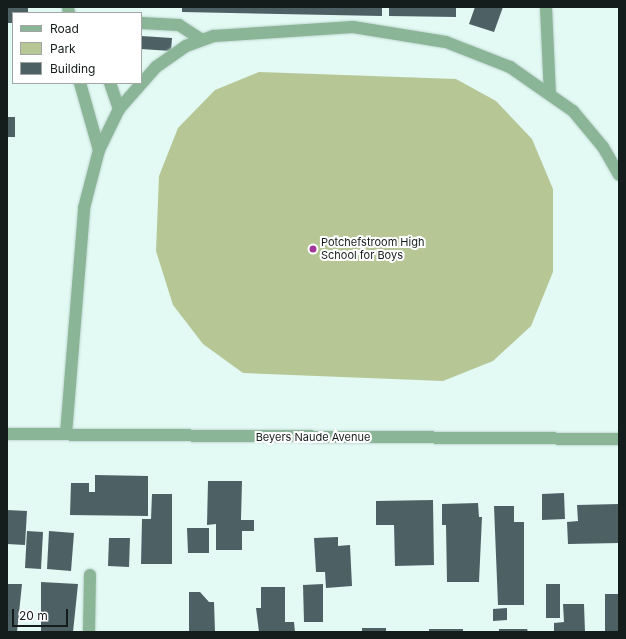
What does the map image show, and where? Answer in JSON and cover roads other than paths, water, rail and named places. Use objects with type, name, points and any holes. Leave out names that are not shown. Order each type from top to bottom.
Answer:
[{"type":"street","points":[[546,7],[550,94]]},
{"type":"street","points":[[142,23],[179,25],[202,40]]},
{"type":"street","points":[[142,83],[156,67],[186,46],[214,36],[353,27],[446,42],[510,66],[573,111],[603,147],[619,175]]},
{"type":"street","points":[[80,84],[99,150]]},
{"type":"street","points":[[110,84],[119,109]]},
{"type":"street","points":[[66,434],[84,208],[99,150],[119,109],[141,84]]},
{"type":"street","name":"Beyers Naude Avenue","points":[[7,434],[619,439]]},
{"type":"street","points":[[89,632],[90,575]]},
{"type":"place","name":"Potchefstroom High School for Boys","points":[[313,249]]}]
